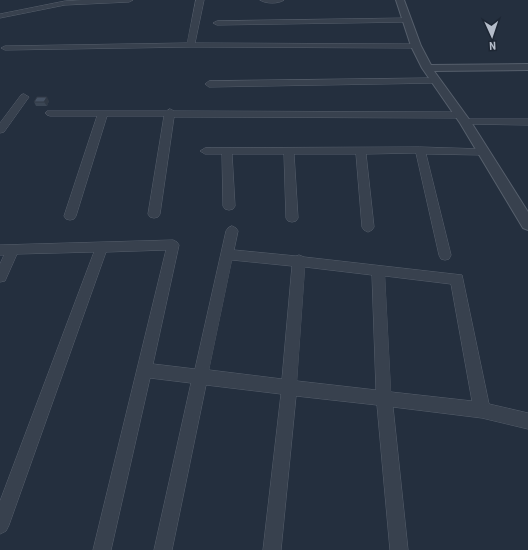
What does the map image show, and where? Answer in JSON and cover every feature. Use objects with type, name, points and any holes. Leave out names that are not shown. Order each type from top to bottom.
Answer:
[{"type":"street","points":[[0,16],[65,3],[130,0]]},
{"type":"street","points":[[190,45],[200,0]]},
{"type":"street","points":[[264,0],[280,0]]},
{"type":"street","points":[[400,0],[416,46],[431,75],[463,119],[528,224]]},
{"type":"street","points":[[217,23],[406,20]]},
{"type":"street","points":[[5,48],[190,45],[416,46]]},
{"type":"street","points":[[431,75],[528,67]]},
{"type":"street","points":[[209,84],[431,75],[528,75]]},
{"type":"street","points":[[0,130],[24,97]]},
{"type":"street","points":[[154,214],[170,112]]},
{"type":"street","points":[[50,113],[170,112],[528,122]]},
{"type":"street","points":[[70,216],[103,113]]},
{"type":"street","points":[[205,151],[420,150],[484,152]]},
{"type":"street","points":[[420,150],[444,254]]},
{"type":"street","points":[[227,151],[230,206]]},
{"type":"street","points":[[289,151],[292,218]]},
{"type":"street","points":[[360,151],[368,227]]},
{"type":"street","points":[[163,550],[232,231]]},
{"type":"street","points":[[0,277],[6,250],[173,245],[102,550]]},
{"type":"street","points":[[0,525],[102,247]]},
{"type":"street","points":[[227,254],[299,260],[378,271],[457,279],[482,410]]},
{"type":"street","points":[[272,550],[289,388],[299,260]]},
{"type":"street","points":[[378,271],[384,398],[398,550]]},
{"type":"street","points":[[144,370],[482,410],[528,421]]},
{"type":"building","points":[[37,97],[47,97],[44,102],[34,102]]}]
